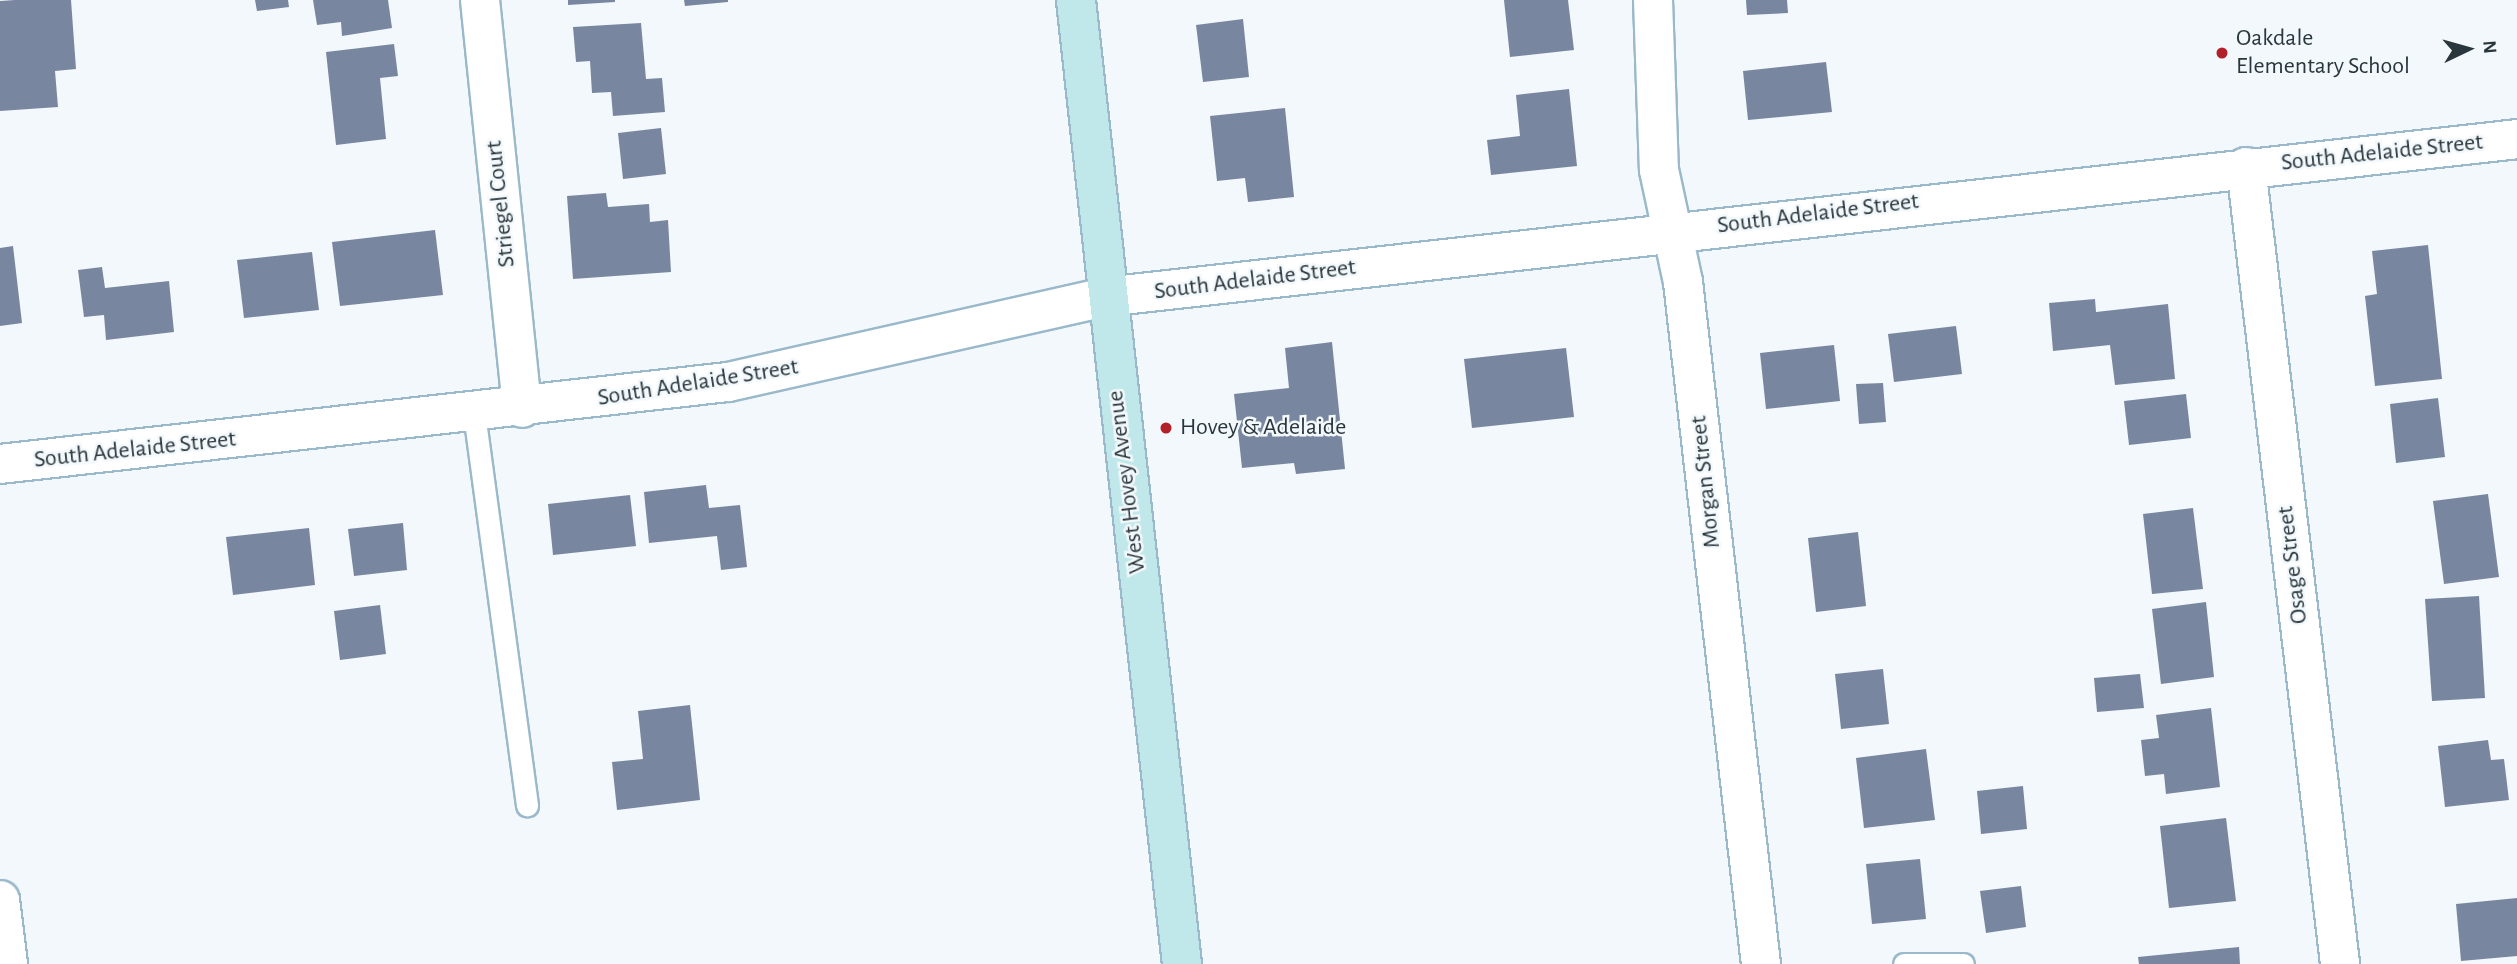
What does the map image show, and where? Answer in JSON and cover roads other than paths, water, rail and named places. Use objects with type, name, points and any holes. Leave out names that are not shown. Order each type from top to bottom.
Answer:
[{"type":"main road","name":"West Hovey Avenue","points":[[1076,0],[1105,297],[1182,964]]},
{"type":"street","name":"Striegel Court","points":[[480,0],[522,408]]},
{"type":"street","name":"Morgan Street","points":[[1653,0],[1659,170],[1672,231],[1761,964]]},
{"type":"street","name":"South Adelaide Street","points":[[0,464],[522,408],[729,382],[1105,297],[1672,231],[2517,139]]},
{"type":"street","name":"Osage Street","points":[[2246,167],[2340,964]]},
{"type":"street","points":[[0,900],[8,964]]},
{"type":"lane","points":[[474,413],[527,805]]},
{"type":"lane","points":[[1904,964],[1963,964]]},
{"type":"place","name":"Oakdale Elementary School","points":[[2222,53]]},
{"type":"place","name":"Hovey & Adelaide","points":[[1166,428]]}]
